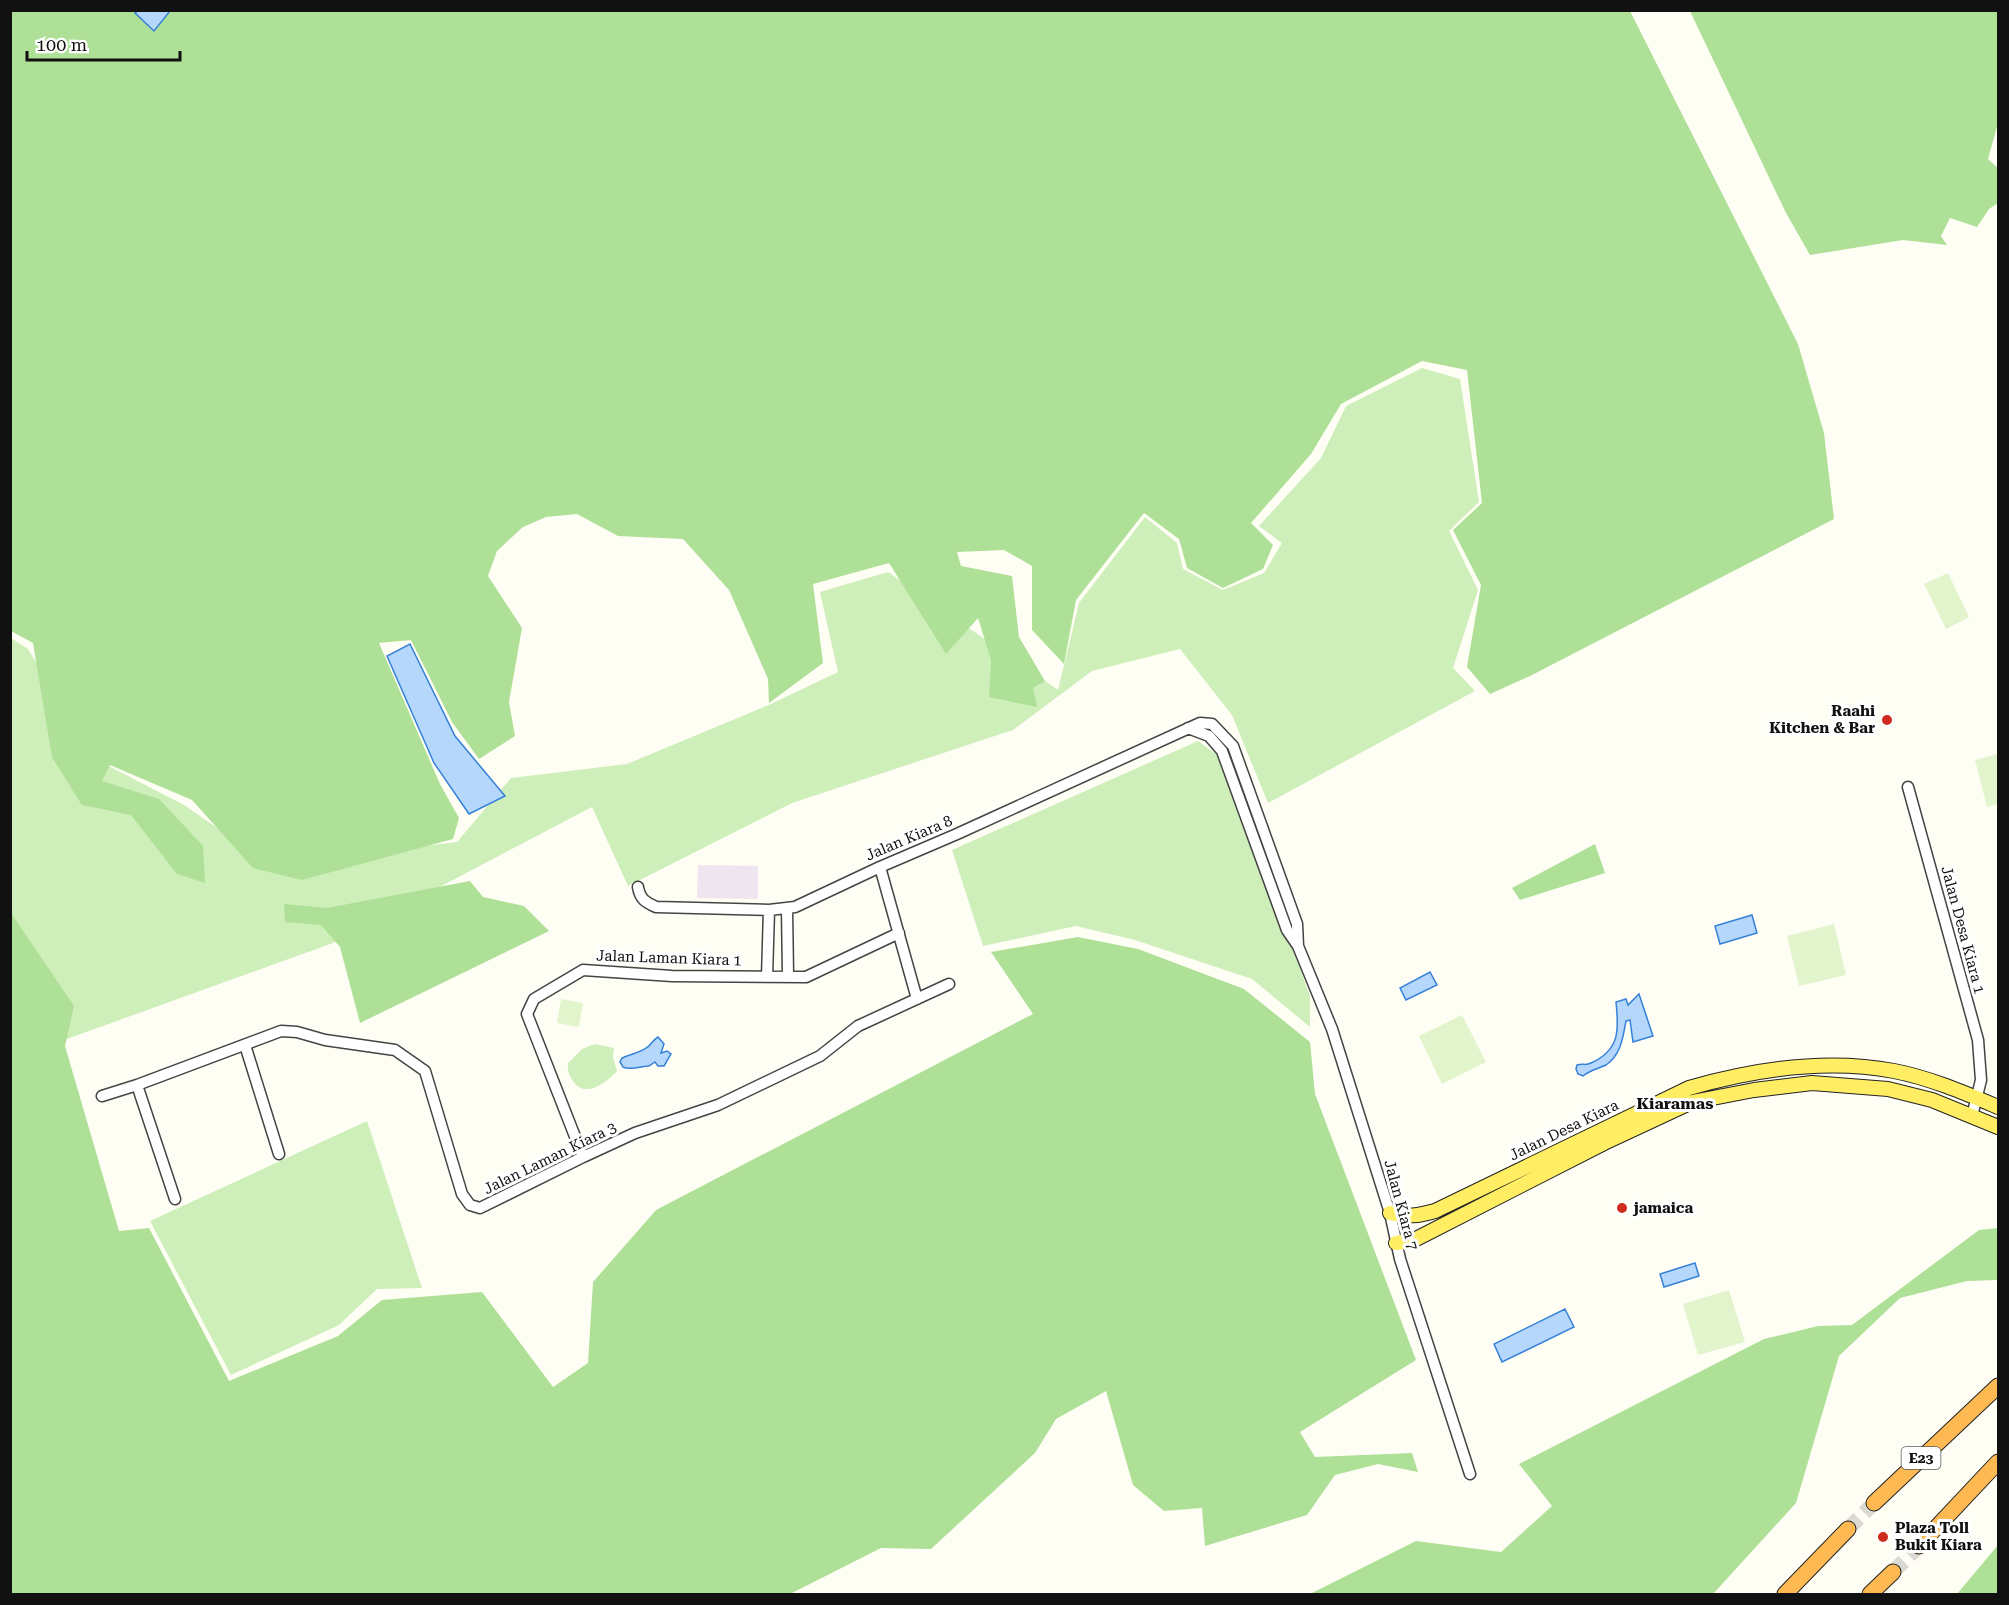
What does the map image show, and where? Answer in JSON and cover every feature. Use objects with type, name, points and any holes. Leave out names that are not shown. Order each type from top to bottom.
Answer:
[{"type":"highway","name":"E23","points":[[1874,1503],[1998,1386]]},
{"type":"highway","points":[[1919,1546],[1998,1462]]},
{"type":"highway","points":[[1785,1594],[1848,1528]]},
{"type":"highway","points":[[1870,1594],[1893,1572]]},
{"type":"main road","name":"Jalan Desa Kiara","points":[[1390,1213],[1407,1217],[1435,1211],[1689,1088],[1726,1077],[1780,1068],[1830,1065],[1893,1071],[1936,1083],[1998,1107]]},
{"type":"main road","name":"Jalan Desa Kiara","points":[[1395,1243],[1414,1240],[1604,1143],[1692,1102],[1754,1090],[1812,1083],[1888,1089],[1932,1100],[1998,1127]]},
{"type":"street","name":"Jalan Kiara 8","points":[[638,887],[640,896],[656,907],[769,910],[795,907],[1188,728],[1200,723],[1212,724],[1233,746],[1297,924],[1299,946]]},
{"type":"street","name":"Jalan Desa Kiara 1","points":[[1908,787],[1978,1040],[1981,1080],[1972,1116]]},
{"type":"street","points":[[880,867],[918,999]]},
{"type":"street","points":[[787,909],[788,976]]},
{"type":"street","points":[[767,977],[769,910]]},
{"type":"street","name":"Jalan Laman Kiara 1","points":[[583,1156],[527,1014],[534,999],[583,970],[672,976],[806,977],[899,933]]},
{"type":"street","name":"Jalan Kiara 7","points":[[1299,946],[1332,1029],[1390,1213],[1395,1243],[1470,1474]]},
{"type":"street","name":"Jalan Laman Kiara 3","points":[[102,1096],[281,1031],[297,1032],[325,1041],[395,1050],[424,1071],[462,1194],[470,1205],[480,1208],[583,1156],[635,1133],[718,1105],[820,1056],[858,1026],[949,984]]},
{"type":"street","points":[[245,1045],[279,1154]]},
{"type":"street","points":[[137,1085],[175,1199]]},
{"type":"shaded area","points":[[698,865],[758,866],[758,899],[697,898]]},
{"type":"green space","points":[[10,11],[1630,11],[1798,344],[1824,433],[1834,519],[1530,676],[1490,694],[1467,667],[1481,585],[1453,530],[1482,503],[1467,370],[1422,361],[1341,404],[1311,454],[1251,523],[1273,545],[1263,569],[1223,588],[1187,568],[1179,539],[1144,513],[1076,600],[1064,664],[1032,630],[1032,566],[1004,550],[957,552],[961,566],[1012,576],[1019,637],[1045,681],[1033,688],[1037,707],[989,697],[991,660],[978,618],[946,654],[889,563],[813,584],[823,663],[769,703],[768,679],[729,590],[683,539],[618,536],[577,514],[546,517],[523,527],[497,551],[488,576],[522,628],[509,702],[515,736],[479,759],[452,722],[411,640],[379,643],[440,784],[459,818],[453,839],[302,880],[253,868],[192,800],[110,765],[102,781],[159,799],[203,846],[205,883],[177,874],[131,815],[82,805],[52,757],[33,643],[11,631]]},
{"type":"green space","points":[[1690,11],[1998,11],[1998,123],[1988,159],[1998,168],[1998,203],[1989,209],[1977,227],[1950,218],[1941,236],[1947,245],[1903,240],[1810,255],[1786,213]]},
{"type":"green space","points":[[1422,368],[1460,379],[1479,502],[1449,531],[1478,590],[1453,668],[1475,691],[1268,803],[1232,715],[1180,649],[1092,671],[1013,730],[792,803],[628,886],[592,807],[333,943],[53,1044],[11,960],[11,638],[28,649],[95,759],[184,805],[271,865],[457,842],[511,778],[627,764],[771,704],[838,672],[820,592],[888,572],[1058,690],[1079,603],[1145,517],[1177,543],[1183,569],[1223,590],[1264,573],[1282,543],[1259,526],[1321,458],[1346,406]]},
{"type":"green space","points":[[1948,573],[1969,617],[1946,629],[1924,584]]},
{"type":"green space","points":[[1198,741],[1223,759],[1310,996],[1310,1027],[1252,979],[1135,940],[1076,926],[983,946],[952,850]]},
{"type":"green space","points":[[1998,754],[1998,804],[1987,807],[1975,760]]},
{"type":"green space","points":[[1595,844],[1605,873],[1520,900],[1512,888]]},
{"type":"green space","points":[[470,881],[483,897],[524,906],[549,931],[360,1023],[340,947],[321,925],[285,922],[284,904],[327,908]]},
{"type":"green space","points":[[11,913],[74,1006],[65,1046],[119,1231],[149,1228],[229,1381],[338,1336],[382,1300],[482,1292],[553,1387],[588,1363],[593,1282],[656,1210],[1033,1014],[991,952],[1078,937],[1138,949],[1244,989],[1310,1042],[1315,1094],[1416,1360],[1300,1432],[1315,1457],[1412,1453],[1418,1472],[1378,1464],[1335,1475],[1307,1515],[1205,1546],[1202,1508],[1164,1511],[1133,1485],[1106,1391],[1056,1419],[1035,1453],[931,1549],[881,1548],[790,1594],[11,1594]]},
{"type":"green space","points":[[1834,924],[1846,975],[1799,986],[1787,936]]},
{"type":"green space","points":[[561,999],[583,1003],[579,1027],[557,1023]]},
{"type":"green space","points":[[1462,1015],[1486,1062],[1442,1084],[1419,1036]]},
{"type":"green space","points":[[595,1044],[614,1048],[613,1057],[617,1071],[602,1084],[583,1089],[572,1079],[568,1063],[582,1049]]},
{"type":"green space","points":[[367,1121],[422,1288],[377,1289],[339,1325],[231,1375],[150,1221]]},
{"type":"green space","points":[[1998,1228],[1998,1280],[1967,1281],[1900,1298],[1839,1356],[1796,1503],[1713,1594],[1310,1594],[1416,1541],[1501,1552],[1552,1506],[1519,1464],[1764,1339],[1818,1326],[1852,1325],[1979,1230]]},
{"type":"green space","points":[[1729,1290],[1745,1342],[1698,1355],[1683,1304]]},
{"type":"green space","points":[[1998,1545],[1998,1594],[1957,1594]]},
{"type":"water","points":[[139,10],[170,11],[154,31],[135,13]]},
{"type":"water","points":[[410,644],[455,736],[505,796],[469,814],[434,763],[387,656]]},
{"type":"water","points":[[1752,915],[1757,933],[1720,944],[1715,926]]},
{"type":"water","points":[[1430,972],[1437,985],[1406,1000],[1400,988]]},
{"type":"water","points":[[1639,994],[1653,1036],[1633,1042],[1630,1020],[1626,1021],[1620,1045],[1611,1061],[1583,1076],[1578,1074],[1577,1065],[1589,1064],[1601,1058],[1608,1052],[1616,1038],[1616,1002],[1626,999],[1628,1005]]},
{"type":"water","points":[[658,1037],[664,1044],[661,1053],[667,1051],[671,1054],[664,1066],[658,1066],[655,1062],[649,1066],[623,1067],[620,1062],[622,1058],[644,1049]]},
{"type":"water","points":[[1695,1263],[1699,1276],[1664,1287],[1660,1274]]},
{"type":"water","points":[[1565,1309],[1574,1327],[1502,1362],[1494,1344]]},
{"type":"tunnel","points":[[1848,1529],[1874,1503]]},
{"type":"tunnel","points":[[1893,1572],[1919,1546]]},
{"type":"place","name":"Raahi Kitchen & Bar","points":[[1887,720]]},
{"type":"place","name":"jamaica","points":[[1622,1208]]},
{"type":"place","name":"Plaza Toll Bukit Kiara","points":[[1883,1537]]},
{"type":"district","name":"Kiaramas","points":[[1675,1103]]}]
